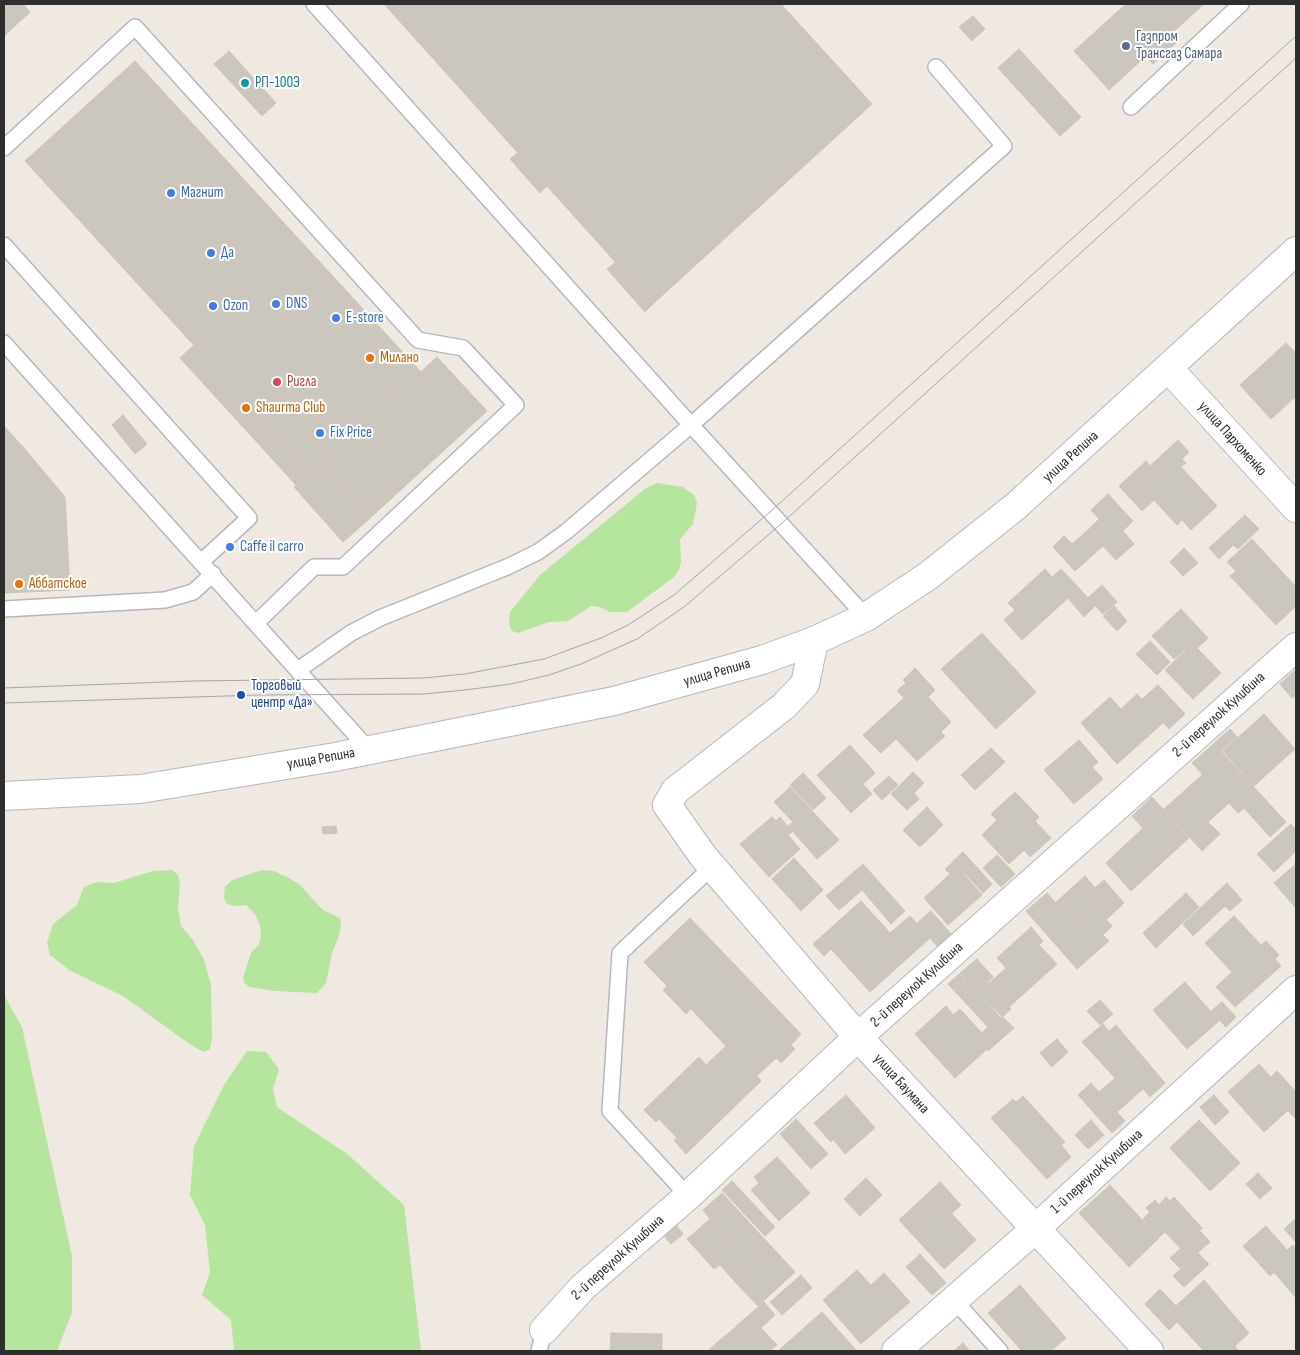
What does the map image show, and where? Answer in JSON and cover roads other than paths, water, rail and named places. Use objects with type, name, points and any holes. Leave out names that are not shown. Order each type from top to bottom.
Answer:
[{"type":"street","name":"улица Репина","points":[[4,796],[140,789],[200,781],[370,751],[614,701],[753,662],[814,641],[866,617],[928,576],[1016,506],[1169,369],[1296,251]]},
{"type":"street","name":"улица Пархоменко","points":[[1169,369],[1296,508]]},
{"type":"street","name":"улица Баумана","points":[[814,641],[805,684],[784,706],[675,791],[667,805],[712,867],[858,1037],[1034,1230],[1148,1351]]},
{"type":"street","name":"2-й переулок Кулибина","points":[[541,1341],[583,1287],[688,1196],[858,1037],[1296,647]]},
{"type":"street","name":"1-й переулок Кулибина","points":[[896,1351],[1034,1230],[1296,990]]},
{"type":"lane","points":[[314,4],[866,617]]},
{"type":"lane","points":[[1130,108],[1241,4]]},
{"type":"lane","points":[[4,148],[135,28],[418,340],[463,348],[516,405],[343,566],[314,567],[256,623]]},
{"type":"lane","points":[[298,670],[351,633],[380,618],[538,552],[566,531],[692,424],[1004,146],[936,67]]},
{"type":"lane","points":[[4,245],[249,518],[201,562]]},
{"type":"lane","points":[[4,343],[370,751]]},
{"type":"lane","points":[[4,609],[165,600],[193,592],[212,574]]},
{"type":"lane","points":[[688,1196],[610,1111],[620,953],[712,867]]},
{"type":"lane","points":[[954,1300],[1000,1351]]},
{"type":"tram line","points":[[4,688],[193,681],[423,678],[465,674],[544,659],[601,638],[628,625],[674,595],[770,512],[1296,36]]},
{"type":"tram line","points":[[4,703],[258,695],[424,694],[465,690],[511,684],[549,675],[581,664],[637,639],[684,607],[781,524],[1296,58]]},
{"type":"place","name":"Газпром Трансгаз Самара","points":[[1126,46]]},
{"type":"place","name":"РП-100Э","points":[[245,83]]},
{"type":"place","name":"Магнит","points":[[171,193]]},
{"type":"place","name":"Да","points":[[211,253]]},
{"type":"place","name":"DNS","points":[[276,304]]},
{"type":"place","name":"Ozon","points":[[213,306]]},
{"type":"place","name":"E-store","points":[[336,318]]},
{"type":"place","name":"Милано","points":[[370,358]]},
{"type":"place","name":"Ригла","points":[[277,382]]},
{"type":"place","name":"Shaurma Club","points":[[246,408]]},
{"type":"place","name":"Fix Price","points":[[320,433]]},
{"type":"place","name":"Caffe il carro","points":[[230,547]]},
{"type":"place","name":"Аббатское","points":[[19,584]]},
{"type":"place","name":"Торговый центр «Да»","points":[[241,695]]}]
